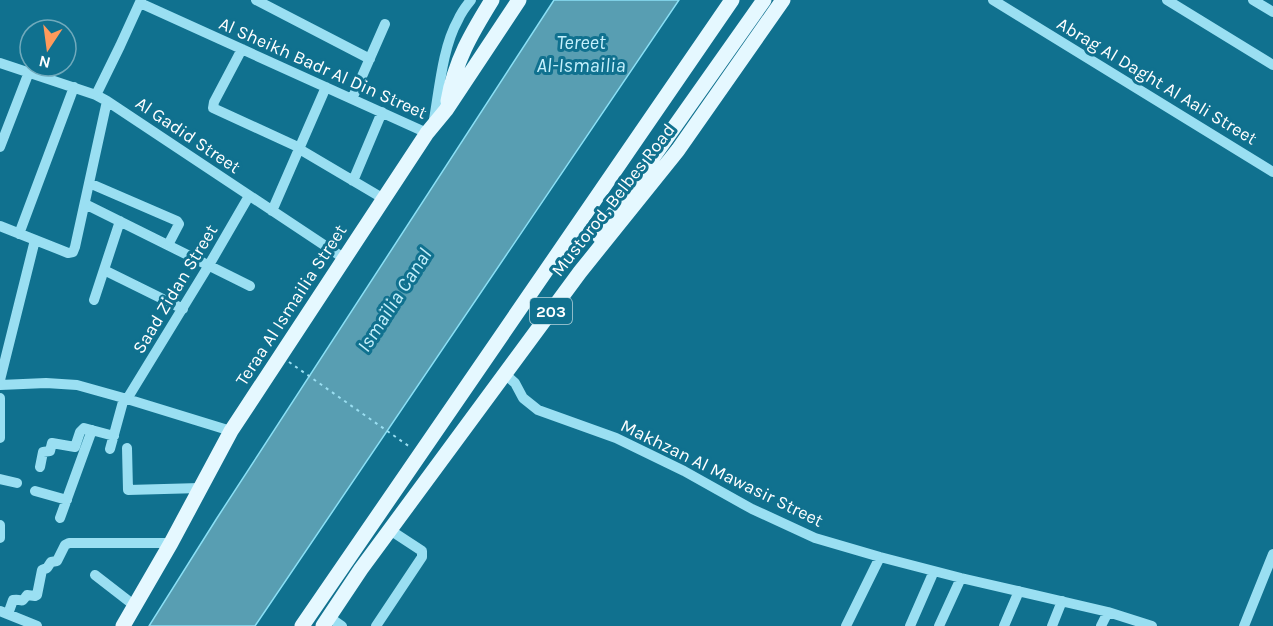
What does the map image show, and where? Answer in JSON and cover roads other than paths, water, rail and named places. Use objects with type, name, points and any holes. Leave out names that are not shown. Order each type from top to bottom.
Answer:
[{"type":"main road","points":[[446,110],[459,59],[492,0]]},
{"type":"main road","points":[[430,130],[446,110],[519,0]]},
{"type":"main road","name":"Mustorod, Belbes Road","points":[[302,626],[732,0]]},
{"type":"main road","points":[[580,272],[605,225],[764,0]]},
{"type":"main road","name":"Mustorod, Belbes Road","points":[[326,622],[390,530],[580,272],[678,150],[783,0]]},
{"type":"main road","name":"Teraa Al Ismailia Street","points":[[123,626],[231,431],[430,130]]},
{"type":"street","points":[[256,0],[370,59]]},
{"type":"street","name":"Teraa Al Ismailia Street","points":[[430,130],[449,41],[457,21],[471,0]]},
{"type":"street","name":"Abrag Al Daght Al Aali Street","points":[[993,0],[1273,172]]},
{"type":"street","points":[[1167,0],[1273,65]]},
{"type":"street","points":[[1253,0],[1273,12]]},
{"type":"street","points":[[96,95],[137,2]]},
{"type":"street","name":"Al Sheikh Badr Al Din Street","points":[[137,2],[352,99],[430,130]]},
{"type":"street","points":[[352,99],[385,24]]},
{"type":"street","points":[[242,49],[214,102],[214,108],[300,148],[384,199]]},
{"type":"street","name":"Al Gadid Street","points":[[0,63],[18,69]]},
{"type":"street","points":[[0,147],[27,78]]},
{"type":"street","name":"Al Gadid Street","points":[[47,78],[107,101],[345,259]]},
{"type":"street","points":[[19,234],[74,87]]},
{"type":"street","points":[[272,211],[326,87]]},
{"type":"street","points":[[0,226],[68,253],[75,249],[107,101]]},
{"type":"street","points":[[353,181],[382,112]]},
{"type":"street","points":[[89,183],[177,221],[178,224],[168,245]]},
{"type":"street","name":"Saad Zidan Street","points":[[110,449],[126,398],[183,309],[249,196]]},
{"type":"street","points":[[84,204],[250,285]]},
{"type":"street","points":[[94,300],[120,221]]},
{"type":"street","points":[[0,380],[35,240]]},
{"type":"street","points":[[104,270],[183,309]]},
{"type":"street","name":"Makhzan Al Mawasir Street","points":[[505,374],[515,383],[523,398],[538,410],[616,438],[806,534],[880,557],[1108,612],[1152,626]]},
{"type":"street","points":[[0,385],[66,383],[77,385],[231,431]]},
{"type":"street","points":[[0,398],[0,438]]},
{"type":"street","points":[[40,467],[43,452],[50,451],[52,443],[75,448],[82,430],[86,428],[114,436]]},
{"type":"street","points":[[60,518],[92,430]]},
{"type":"street","points":[[127,448],[128,490],[200,488]]},
{"type":"street","points":[[0,479],[17,483]]},
{"type":"street","points":[[35,491],[67,500]]},
{"type":"street","points":[[0,525],[0,538]]},
{"type":"street","points":[[376,626],[423,554],[390,530]]},
{"type":"street","points":[[0,597],[22,601],[27,594],[37,595],[42,570],[47,568],[51,562],[57,561],[65,544],[171,543]]},
{"type":"street","points":[[1244,626],[1273,554]]},
{"type":"street","points":[[846,626],[880,557]]},
{"type":"street","points":[[910,626],[934,571]]},
{"type":"street","points":[[95,575],[135,606]]},
{"type":"street","points":[[939,626],[961,578]]},
{"type":"street","points":[[1004,626],[1019,591]]},
{"type":"street","points":[[14,599],[4,612],[37,626]]},
{"type":"street","points":[[1052,626],[1062,601]]},
{"type":"street","points":[[1101,626],[1108,612]]},
{"type":"street","points":[[326,622],[342,626]]},
{"type":"water","name":"Tereet Al-Ismailia","points":[[554,0],[679,0],[255,626],[149,626],[217,518]]},
{"type":"water label","name":"Ismaïlia Canal","points":[[394,300]]}]
